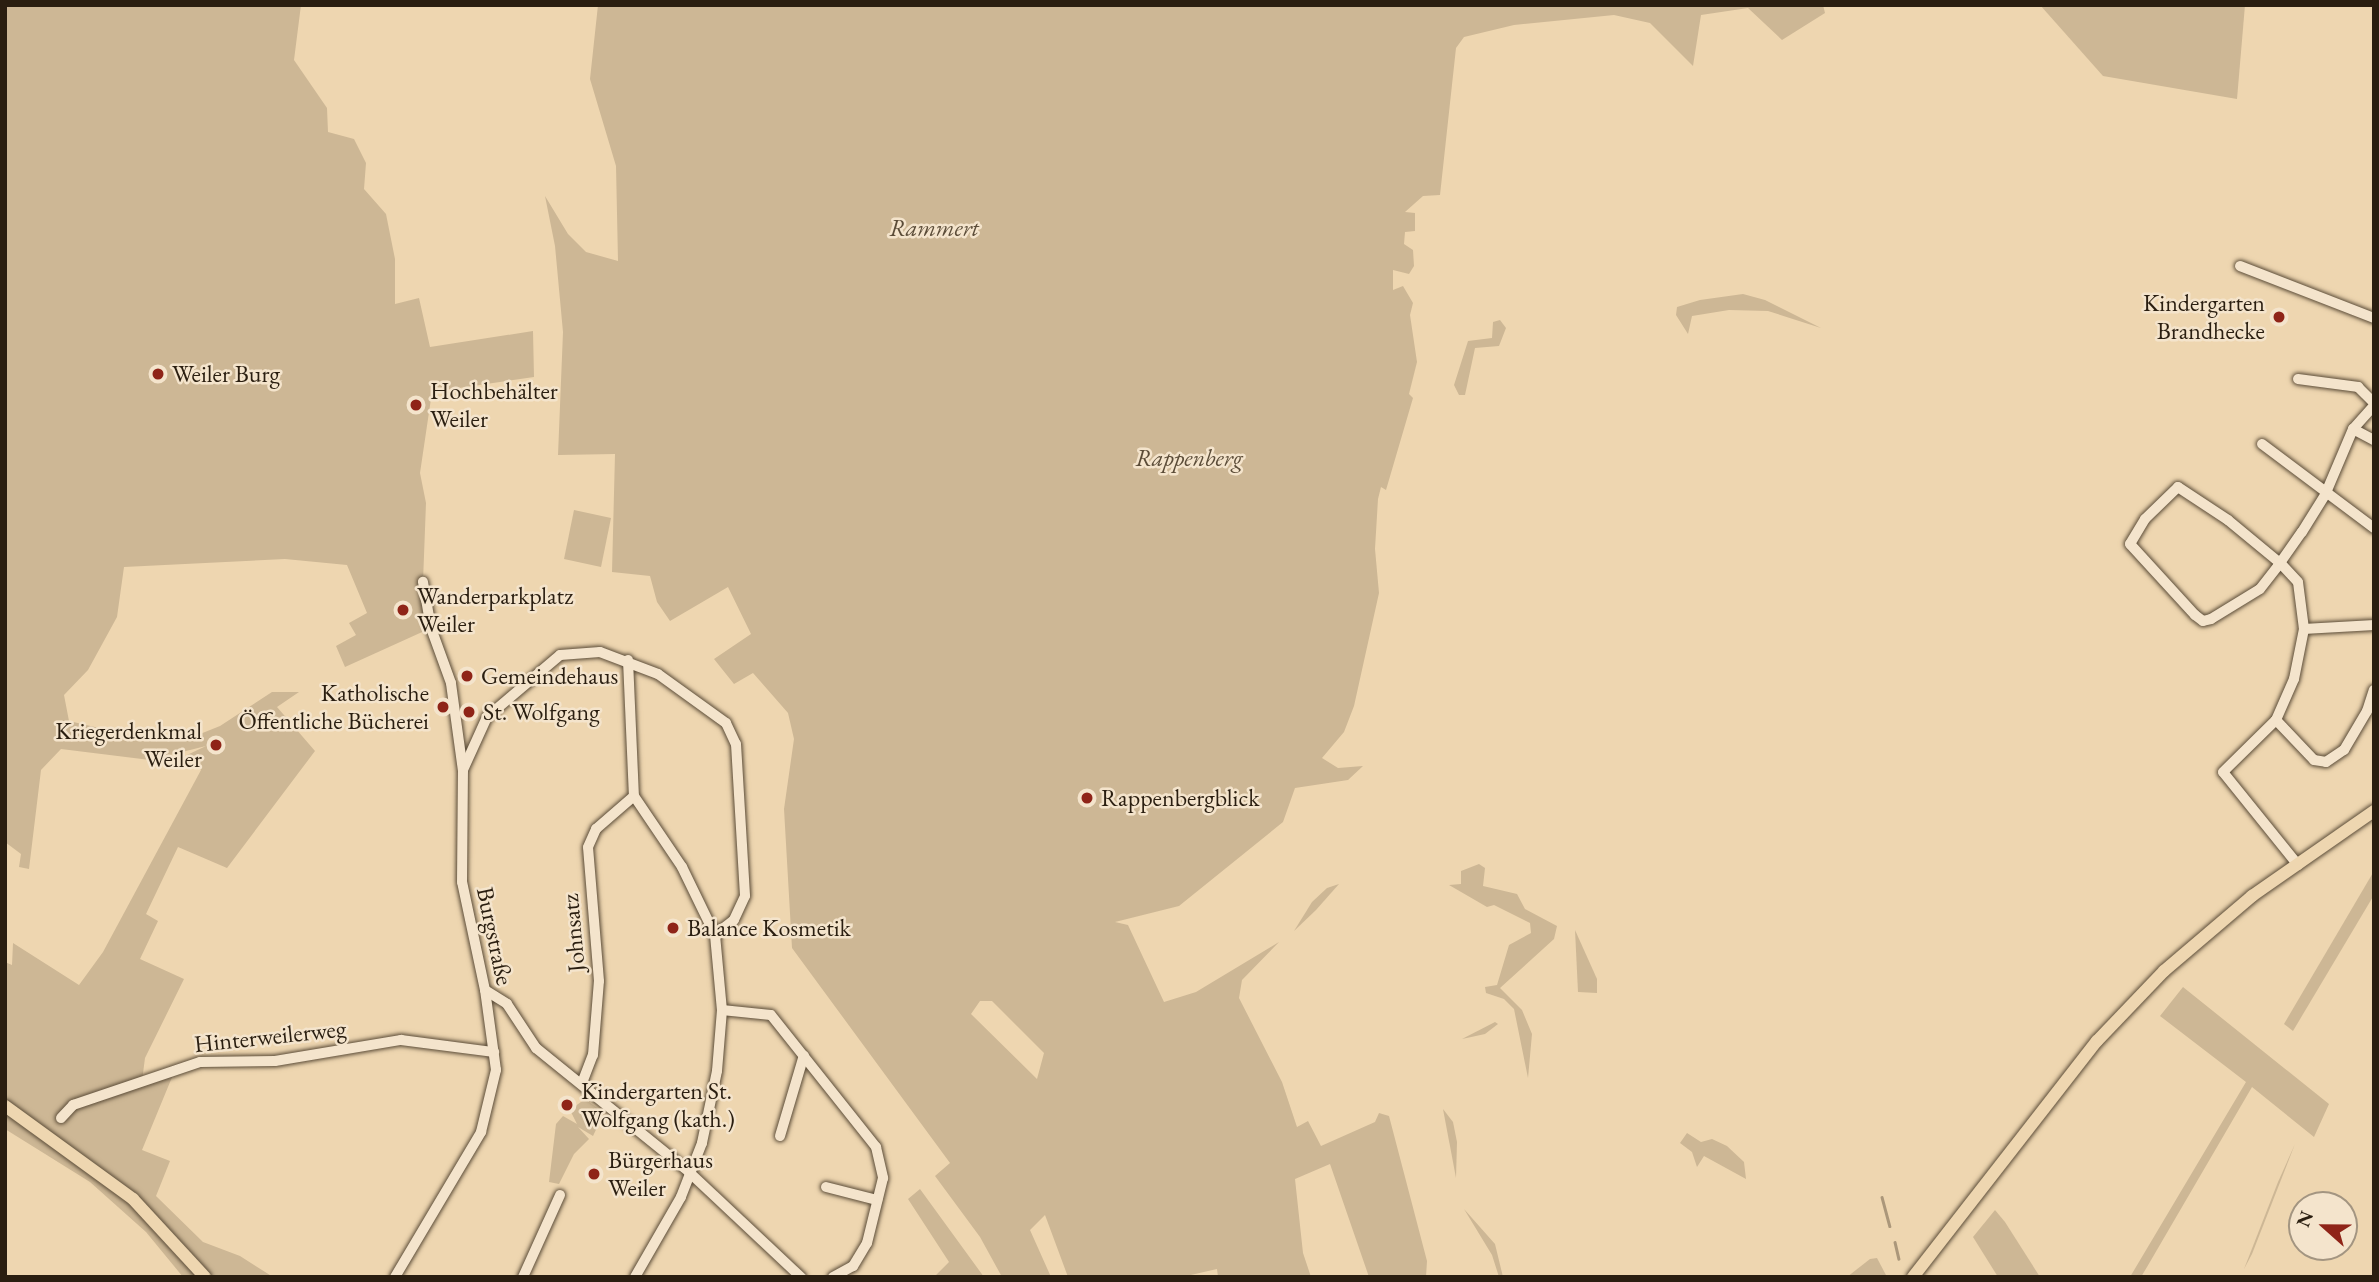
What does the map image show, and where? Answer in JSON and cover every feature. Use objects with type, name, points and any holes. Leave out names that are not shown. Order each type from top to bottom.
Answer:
[{"type":"main road","points":[[1913,1277],[2115,1022],[2206,932],[2374,811]]},
{"type":"main road","points":[[5,1106],[133,1199],[205,1277]]},
{"type":"street","points":[[2240,266],[2374,318]]},
{"type":"street","points":[[2298,379],[2358,387],[2374,405],[2353,429],[2325,495],[2280,563],[2260,589],[2203,621],[2130,544],[2145,519],[2178,487],[2280,563],[2298,582],[2304,629],[2294,679],[2276,720],[2222,772],[2298,865]]},
{"type":"street","points":[[2353,429],[2374,440]]},
{"type":"street","points":[[2262,444],[2325,495],[2374,528]]},
{"type":"street","name":"Burgstraße","points":[[396,1277],[481,1132],[492,1101],[494,1052],[485,990],[462,882],[463,771],[451,682],[431,628],[423,582]]},
{"type":"street","points":[[2304,629],[2374,625]]},
{"type":"street","points":[[463,771],[487,717],[543,665],[578,650],[628,660],[686,692],[726,723],[736,744],[744,897],[734,920],[715,935]]},
{"type":"street","points":[[628,660],[634,796],[682,867],[715,935],[722,1010],[715,1083],[702,1143],[681,1197],[635,1277]]},
{"type":"street","points":[[2276,720],[2314,760],[2326,762],[2344,750],[2367,711],[2374,690]]},
{"type":"street","name":"Johnsatz","points":[[582,1083],[593,1055],[598,981],[588,847],[596,829],[634,796]]},
{"type":"street","points":[[485,990],[507,1004],[536,1048],[689,1172],[801,1277]]},
{"type":"street","points":[[722,1010],[771,1015],[876,1147],[883,1178],[863,1254],[833,1277]]},
{"type":"street","name":"Hinterweilerweg","points":[[61,1118],[73,1105],[200,1062],[275,1061],[401,1040],[494,1052]]},
{"type":"street","points":[[780,1136],[804,1055]]},
{"type":"street","points":[[826,1187],[877,1200]]},
{"type":"street","points":[[523,1277],[560,1195]]},
{"type":"green space","points":[[5,5],[301,5],[294,60],[327,108],[328,132],[354,139],[366,163],[364,189],[386,214],[395,259],[395,304],[419,298],[430,347],[533,331],[534,377],[432,392],[420,473],[426,503],[423,582],[431,628],[345,667],[336,646],[356,635],[349,623],[367,613],[347,565],[285,559],[124,567],[117,617],[88,670],[64,695],[69,721],[155,741],[200,734],[220,726],[272,692],[299,692],[277,707],[315,751],[227,868],[178,847],[146,914],[158,921],[140,959],[184,979],[145,1058],[142,1081],[175,1070],[142,1150],[170,1161],[156,1196],[203,1242],[240,1256],[273,1277],[183,1277],[146,1232],[90,1182],[5,1129],[5,962],[12,965],[13,943],[79,985],[103,952],[201,770],[187,755],[206,746],[150,760],[61,749],[41,770],[29,869],[19,867],[21,854],[5,842]]},
{"type":"green space","points":[[598,5],[1823,5],[1825,13],[1782,40],[1748,8],[1701,15],[1693,66],[1650,23],[1614,15],[1514,25],[1464,37],[1456,48],[1440,195],[1423,196],[1405,212],[1415,213],[1415,231],[1405,232],[1404,244],[1413,250],[1414,266],[1409,274],[1393,270],[1393,290],[1403,286],[1413,303],[1410,315],[1417,362],[1409,394],[1413,398],[1386,490],[1381,487],[1378,499],[1375,549],[1379,593],[1354,706],[1344,732],[1322,758],[1338,768],[1363,766],[1348,780],[1295,788],[1283,822],[1179,906],[1115,922],[1128,925],[1164,1002],[1196,992],[1279,942],[1242,980],[1239,998],[1282,1082],[1297,1127],[1308,1121],[1321,1146],[1375,1122],[1379,1113],[1389,1116],[1427,1261],[1426,1277],[1369,1277],[1330,1164],[1295,1179],[1303,1253],[1311,1277],[1218,1277],[1217,1269],[1182,1277],[1068,1277],[1045,1215],[1030,1230],[1051,1277],[1002,1277],[980,1237],[935,1176],[950,1163],[792,948],[784,809],[794,739],[788,713],[753,673],[734,684],[714,659],[751,634],[728,587],[670,621],[657,602],[650,576],[612,572],[615,454],[558,455],[563,332],[555,246],[545,196],[568,234],[586,252],[618,261],[616,166],[590,79]],"holes":[[[980,1001],[992,1001],[1044,1053],[1037,1079],[971,1014]]]},
{"type":"green space","points":[[2040,5],[2245,5],[2237,99],[2103,76]]},
{"type":"green space","points":[[1743,294],[1765,300],[1821,328],[1768,311],[1729,310],[1692,316],[1688,334],[1676,315],[1677,307],[1700,300]]},
{"type":"green space","points":[[1500,320],[1506,328],[1499,346],[1475,348],[1465,395],[1459,395],[1454,385],[1468,341],[1492,338],[1493,322]]},
{"type":"green space","points":[[574,510],[611,518],[601,567],[564,559]]},
{"type":"green space","points":[[1479,864],[1485,868],[1483,886],[1517,894],[1525,909],[1557,926],[1554,939],[1500,988],[1522,1010],[1532,1034],[1528,1078],[1514,1009],[1504,999],[1486,993],[1485,987],[1497,985],[1509,945],[1531,933],[1530,923],[1494,905],[1487,907],[1449,885],[1461,884],[1461,871]]},
{"type":"green space","points":[[2374,871],[2374,895],[2293,1031],[2284,1024]]},
{"type":"green space","points":[[1339,884],[1294,931],[1312,902],[1327,888]]},
{"type":"green space","points":[[1575,930],[1597,979],[1597,993],[1578,992]]},
{"type":"green space","points":[[2183,987],[2329,1104],[2314,1137],[2252,1087],[2141,1277],[2130,1277],[2246,1082],[2160,1016]]},
{"type":"green space","points":[[1495,1022],[1498,1024],[1485,1034],[1462,1039]]},
{"type":"green space","points":[[585,1099],[604,1113],[593,1136],[578,1127],[589,1139],[574,1154],[559,1184],[549,1182],[556,1124],[563,1116],[577,1124],[570,1110]]},
{"type":"green space","points":[[1443,1109],[1453,1122],[1457,1142],[1456,1178]]},
{"type":"green space","points":[[1687,1133],[1701,1142],[1712,1139],[1727,1146],[1744,1162],[1746,1179],[1704,1156],[1697,1167],[1692,1152],[1680,1143]]},
{"type":"green space","points":[[2295,1144],[2252,1254],[2244,1269],[2278,1182]]},
{"type":"green space","points":[[920,1189],[984,1277],[934,1277],[949,1262],[908,1199]]},
{"type":"green space","points":[[1464,1209],[1495,1244],[1503,1277],[1499,1277],[1492,1255]]},
{"type":"green space","points":[[1995,1210],[2040,1277],[1998,1277],[1973,1237]]},
{"type":"green space","points":[[1877,1258],[1887,1277],[1847,1277],[1870,1259]]},
{"type":"waterway","points":[[1882,1197],[1890,1226]]},
{"type":"waterway","points":[[1895,1242],[1899,1259]]},
{"type":"place","name":"Kindergarten Brandhecke","points":[[2279,317]]},
{"type":"place","name":"Weiler Burg","points":[[158,374]]},
{"type":"place","name":"Hochbehälter Weiler","points":[[416,405]]},
{"type":"place","name":"Wanderparkplatz Weiler","points":[[403,610]]},
{"type":"place","name":"Gemeindehaus","points":[[467,676]]},
{"type":"place","name":"Katholische Öffentliche Bücherei","points":[[443,707]]},
{"type":"place","name":"St. Wolfgang","points":[[469,712]]},
{"type":"place","name":"Kriegerdenkmal Weiler","points":[[216,745]]},
{"type":"place","name":"Rappenbergblick","points":[[1087,798]]},
{"type":"place","name":"Balance Kosmetik","points":[[673,928]]},
{"type":"place","name":"Kindergarten St. Wolfgang (kath.)","points":[[567,1105]]},
{"type":"place","name":"Bürgerhaus Weiler","points":[[594,1174]]},
{"type":"park label","name":"Rammert","points":[[934,228]]},
{"type":"park label","name":"Rappenberg","points":[[1189,458]]}]
